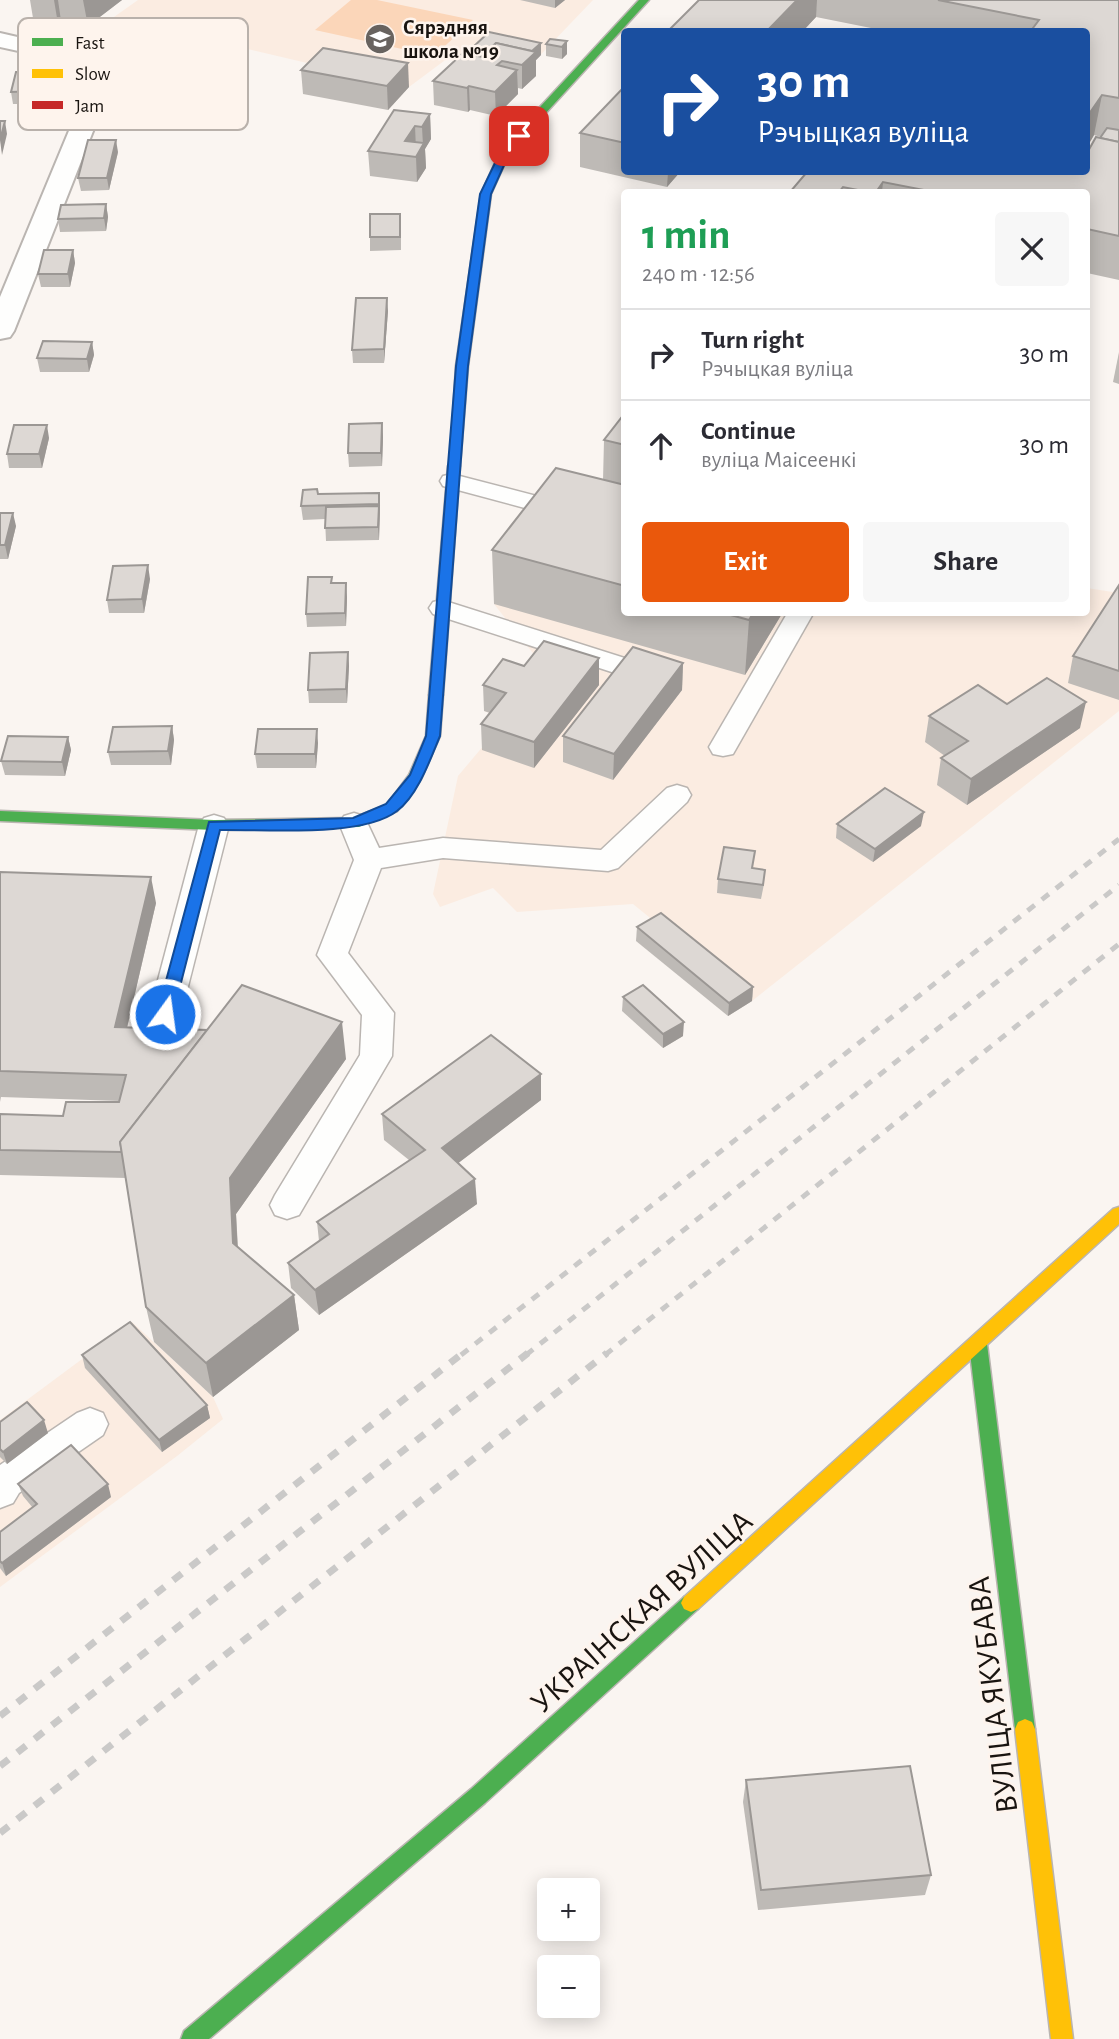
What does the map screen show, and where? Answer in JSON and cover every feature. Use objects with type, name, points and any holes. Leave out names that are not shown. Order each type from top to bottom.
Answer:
[{"type":"street","points":[[0,816],[214,825],[354,823],[392,808],[416,776],[433,736],[462,366],[486,194],[500,163],[519,136],[644,0]]},
{"type":"street","points":[[0,40],[18,44]]},
{"type":"street","points":[[0,331],[81,130]]},
{"type":"street","name":"УКРАІНСКАЯ ВУЛІЦА","points":[[192,2039],[488,1787],[978,1345],[1119,1214]]},
{"type":"street","name":"ВУЛІЦА ЯКУБАВА","points":[[978,1345],[1062,2039]]},
{"type":"lane","points":[[452,481],[621,526]]},
{"type":"lane","points":[[442,608],[624,667]]},
{"type":"lane","points":[[723,747],[800,616]]},
{"type":"lane","points":[[369,860],[443,848],[608,862],[677,795]]},
{"type":"lane","points":[[287,1205],[376,1056],[377,1013],[332,955],[369,860],[354,823]]},
{"type":"lane","points":[[165,1014],[214,825]]},
{"type":"lane","points":[[0,1491],[6,1481],[90,1424]]},
{"type":"shaded area","name":"Сярэдняя школа №19","points":[[138,0],[593,0],[524,72],[452,55],[409,87],[248,49],[248,18],[112,18]]},
{"type":"shaded area","points":[[351,0],[377,0],[473,20],[434,56],[315,30]]},
{"type":"shaded area","points":[[557,521],[621,607],[621,616],[1090,616],[1090,588],[1119,593],[1119,711],[752,1001],[633,904],[517,912],[493,888],[440,907],[433,894],[458,776],[506,719],[484,711],[544,667],[494,604]]},
{"type":"shaded area","points":[[132,1322],[213,1397],[223,1419],[0,1587],[0,1420]]},
{"type":"building","points":[[699,0],[797,0],[770,28],[671,28]]},
{"type":"building","points":[[938,0],[1119,0],[1119,98],[1102,95],[1090,113],[1090,28],[1033,28],[1039,20]]},
{"type":"building","points":[[489,32],[541,43],[532,51],[496,43],[486,52],[471,49]]},
{"type":"building","points":[[550,39],[567,41],[562,47],[546,44]]},
{"type":"building","points":[[496,43],[536,52],[522,65],[502,61],[497,65],[517,70],[495,92],[433,81],[463,53],[482,57]]},
{"type":"building","points":[[323,48],[408,63],[387,86],[301,70]]},
{"type":"building","points":[[16,72],[18,72],[18,92],[11,92]]},
{"type":"building","points":[[621,90],[621,142],[580,133]]},
{"type":"building","points":[[394,110],[430,114],[422,127],[415,126],[405,141],[424,143],[416,157],[368,151]]},
{"type":"building","points":[[0,121],[5,121],[0,140]]},
{"type":"building","points":[[1107,128],[1119,130],[1119,142],[1100,138]]},
{"type":"building","points":[[1096,137],[1119,142],[1119,236],[1090,230],[1090,189],[919,189],[883,182],[878,189],[793,189],[804,175],[1090,175],[1090,148]]},
{"type":"building","points":[[88,140],[116,140],[107,178],[78,178]]},
{"type":"building","points":[[106,204],[104,218],[58,219],[61,205]]},
{"type":"building","points":[[370,214],[400,214],[400,237],[370,237]]},
{"type":"building","points":[[44,250],[73,250],[68,274],[38,274]]},
{"type":"building","points":[[356,298],[387,298],[384,349],[352,350]]},
{"type":"building","points":[[43,341],[92,342],[87,359],[37,358]]},
{"type":"building","points":[[621,418],[621,444],[604,440]]},
{"type":"building","points":[[382,423],[381,453],[348,453],[349,424]]},
{"type":"building","points":[[14,425],[47,425],[39,454],[7,454]]},
{"type":"building","points":[[556,468],[621,484],[621,585],[492,550]]},
{"type":"building","points":[[317,489],[318,494],[379,493],[379,504],[301,506],[303,490]]},
{"type":"building","points":[[379,506],[378,527],[325,528],[326,507]]},
{"type":"building","points":[[0,513],[13,513],[5,545],[0,545]]},
{"type":"building","points":[[148,565],[142,599],[107,600],[113,566]]},
{"type":"building","points":[[308,577],[332,577],[331,583],[346,583],[345,613],[306,614]]},
{"type":"building","points":[[1119,585],[1119,671],[1073,656]]},
{"type":"building","points":[[734,616],[752,616],[749,620]]},
{"type":"building","points":[[544,641],[599,658],[534,742],[481,724],[506,693],[483,685],[503,659],[524,666]]},
{"type":"building","points":[[633,647],[683,663],[614,754],[563,736]]},
{"type":"building","points":[[348,652],[346,689],[308,690],[310,653]]},
{"type":"building","points":[[1047,678],[1086,702],[971,779],[941,758],[968,741],[929,716],[978,685],[1007,704]]},
{"type":"building","points":[[172,726],[168,751],[108,752],[113,727]]},
{"type":"building","points":[[258,729],[317,729],[315,754],[255,754]]},
{"type":"building","points":[[8,736],[68,737],[62,762],[1,761]]},
{"type":"building","points":[[885,788],[924,812],[875,849],[837,824]]},
{"type":"building","points":[[724,847],[755,851],[752,868],[765,870],[763,885],[718,879]]},
{"type":"building","points":[[0,872],[151,877],[115,1027],[207,1030],[120,1142],[122,1152],[0,1150],[0,1114],[63,1116],[66,1102],[119,1102],[126,1075],[0,1071]]},
{"type":"building","points":[[661,913],[753,987],[729,1003],[637,927]]},
{"type":"building","points":[[242,985],[342,1022],[230,1178],[233,1243],[294,1295],[206,1363],[146,1307],[120,1142]]},
{"type":"building","points":[[643,985],[684,1022],[663,1034],[623,997]]},
{"type":"building","points":[[491,1035],[541,1074],[442,1148],[475,1179],[315,1290],[288,1263],[329,1234],[317,1222],[425,1150],[382,1114]]},
{"type":"building","points":[[130,1322],[207,1405],[159,1440],[82,1355]]},
{"type":"building","points":[[27,1402],[44,1420],[3,1452],[0,1449],[0,1422]]},
{"type":"building","points":[[71,1445],[108,1484],[2,1563],[0,1532],[37,1504],[18,1484]]},
{"type":"building","points":[[910,1766],[931,1875],[761,1890],[746,1780]]},
{"type":"railway","points":[[461,1355],[1119,839]]},
{"type":"railway","points":[[526,1355],[1119,885]]},
{"type":"railway","points":[[605,1355],[1119,944]]},
{"type":"railway","points":[[0,1716],[463,1353]]},
{"type":"railway","points":[[0,1766],[528,1353]]},
{"type":"railway","points":[[0,1833],[607,1353]]},
{"type":"traffic: fast","points":[[454,466],[462,366],[486,194],[500,163],[519,136],[644,0]]},
{"type":"traffic: fast","points":[[0,816],[214,825],[354,823],[392,808],[416,776],[433,736],[436,695]]},
{"type":"traffic: fast","points":[[978,1344],[1025,1729]]},
{"type":"traffic: fast","points":[[192,2039],[478,1796],[691,1603]]},
{"type":"traffic: slow","points":[[691,1603],[1119,1214]]},
{"type":"traffic: slow","points":[[1025,1729],[1062,2039]]},
{"type":"traffic: jam","points":[[436,695],[454,466]]},
{"type":"place","name":"Сярэдняя школа №19","points":[[380,39]]},
{"type":"route","points":[[165,1014],[196,886],[214,825],[315,826],[354,823],[392,808],[416,776],[433,736],[462,366],[486,194],[500,163],[519,136]]}]
